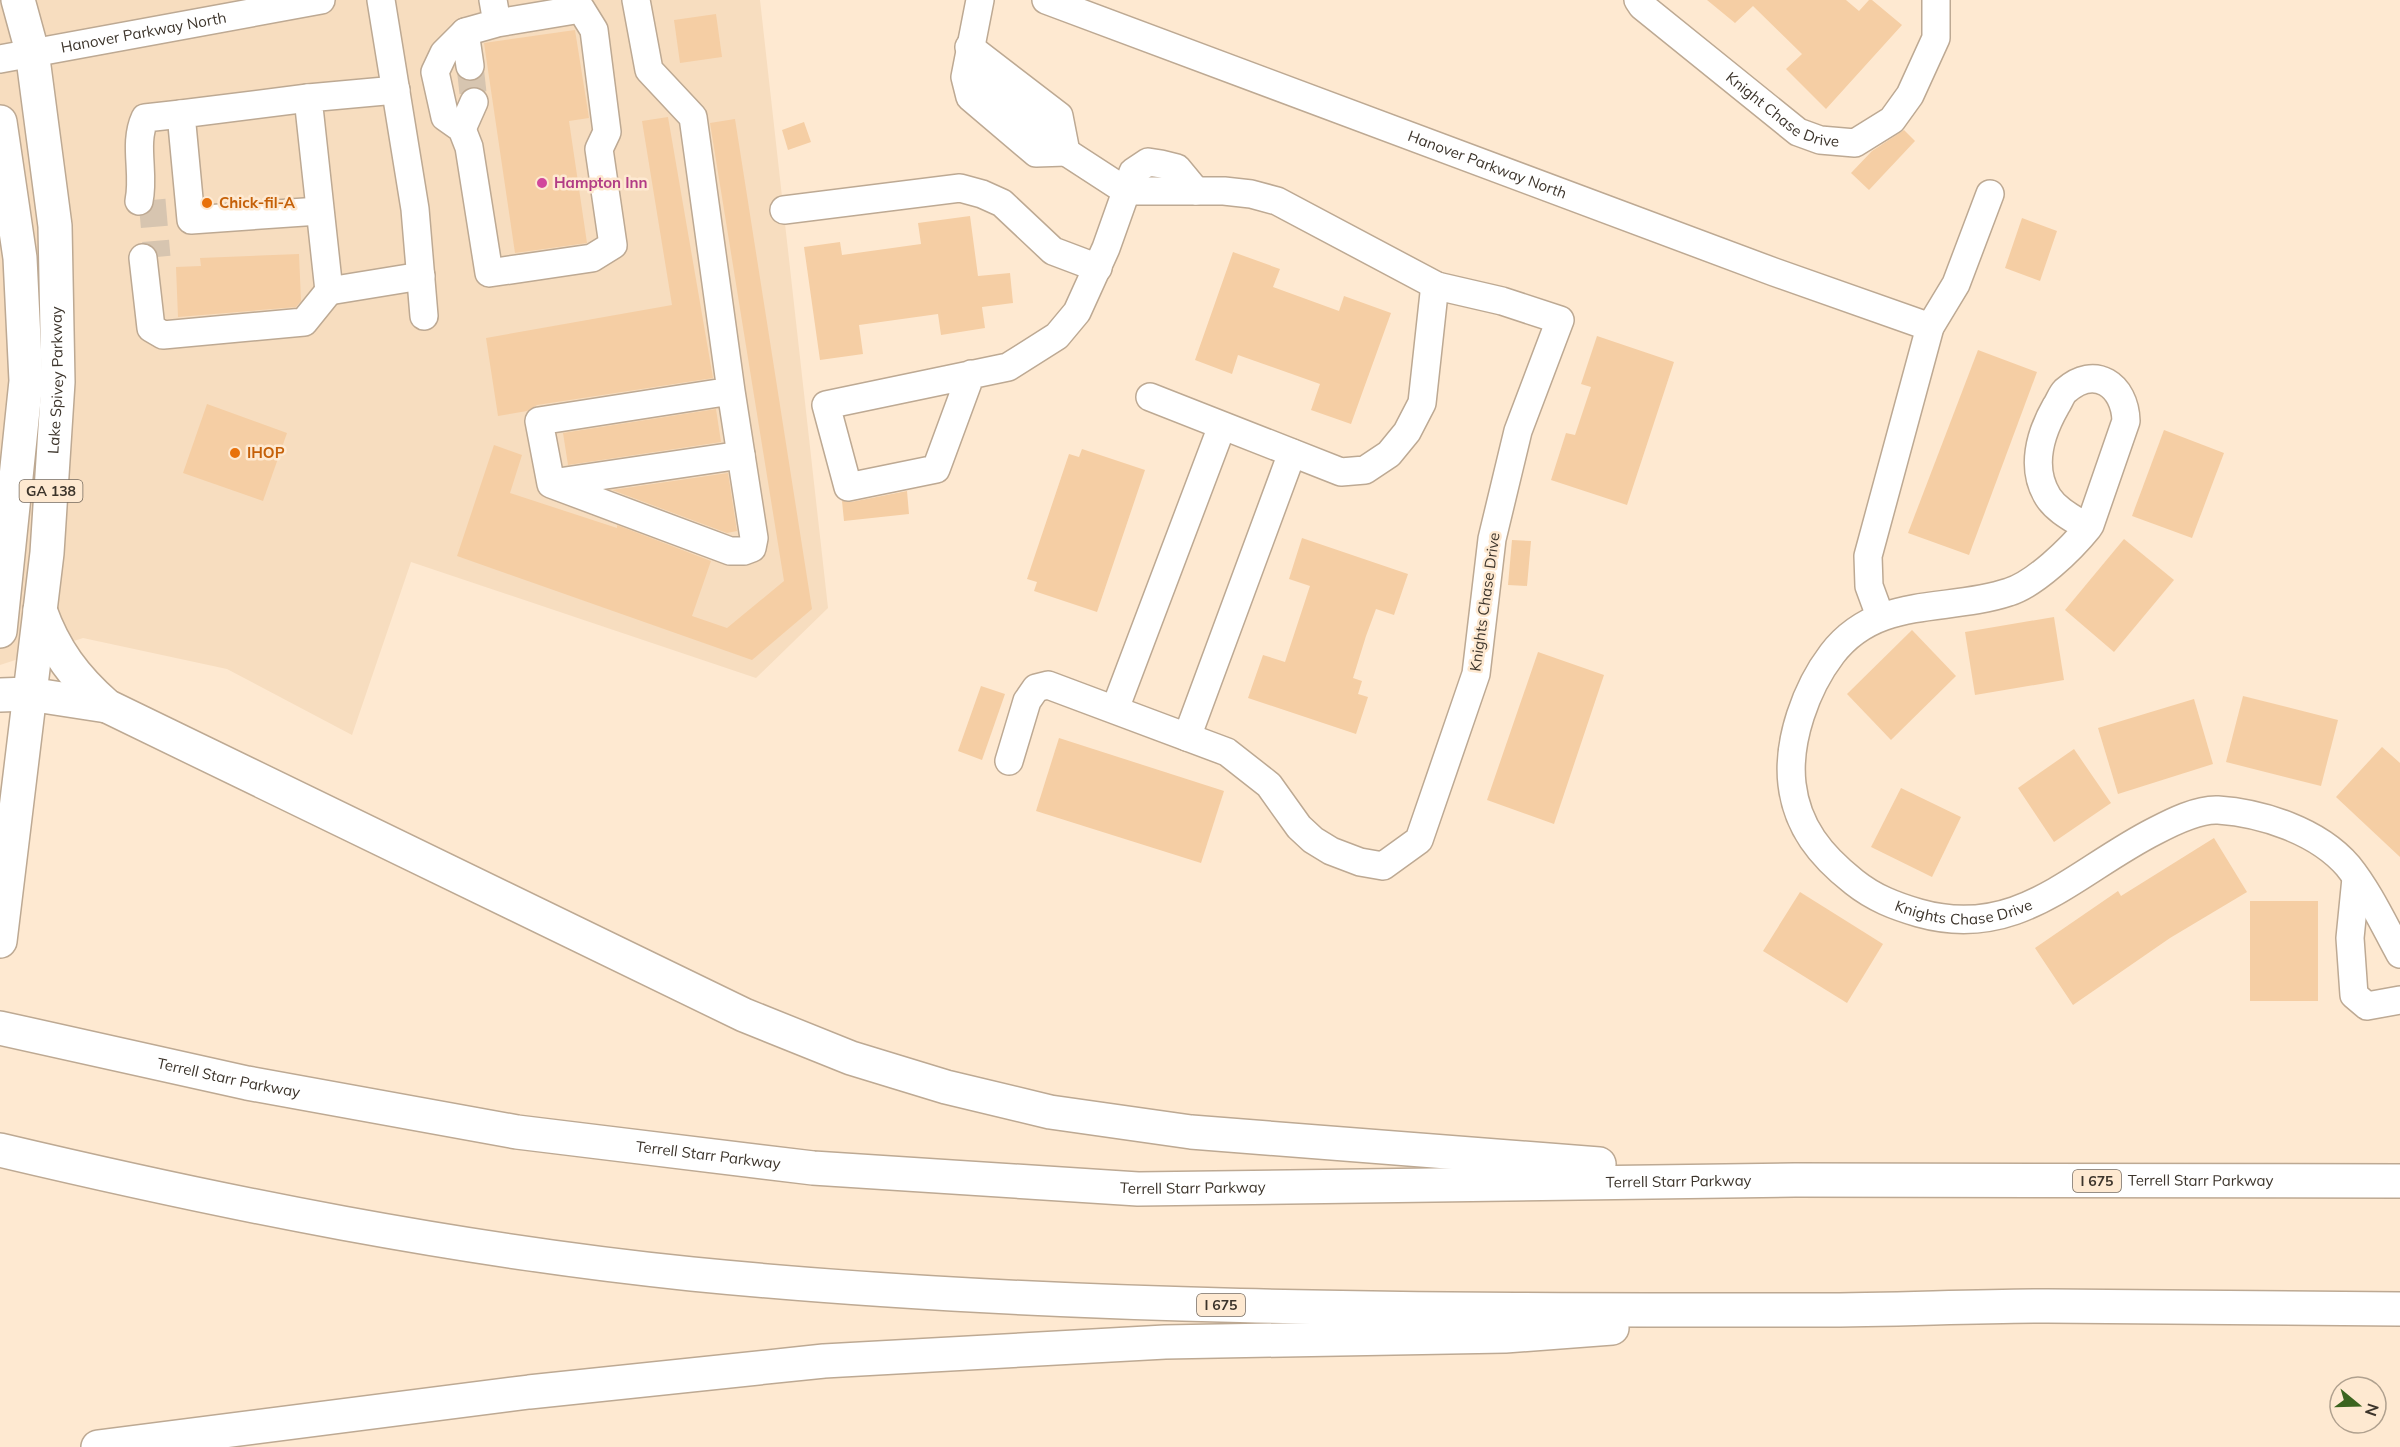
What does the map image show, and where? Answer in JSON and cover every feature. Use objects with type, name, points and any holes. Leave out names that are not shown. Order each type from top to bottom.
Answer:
[{"type":"highway","name":"Lake Spivey Parkway","points":[[0,941],[15,694],[40,610],[47,553],[57,394],[58,287],[55,226],[32,51],[18,0]]},
{"type":"highway","name":"Lake Spivey Parkway","points":[[0,122],[20,258],[26,381],[0,631]]},
{"type":"highway","points":[[40,610],[56,650],[75,676],[107,706],[744,1015],[851,1058],[946,1087],[1050,1112],[1191,1132],[1795,1180]]},
{"type":"highway","points":[[15,694],[107,706]]},
{"type":"highway","name":"Terrell Starr Parkway","points":[[0,1028],[247,1083],[418,1116],[604,1143],[813,1168],[1138,1189],[1795,1180],[2400,1181]]},
{"type":"highway","name":"I 675","points":[[0,1150],[147,1186],[344,1224],[675,1272],[868,1290],[1117,1303],[1824,1310],[2043,1306],[2400,1309]]},
{"type":"highway","points":[[98,1447],[529,1392],[824,1361],[1165,1342],[1505,1336],[1824,1310]]},
{"type":"street","name":"Hanover Parkway North","points":[[0,59],[32,51],[321,0]]},
{"type":"street","points":[[381,0],[415,209],[424,316]]},
{"type":"street","points":[[550,484],[730,551],[744,551],[752,548],[754,538],[693,117],[649,70],[636,0]]},
{"type":"street","points":[[971,374],[936,469],[848,488],[826,405],[971,374],[1008,367],[1057,336],[1077,312],[1098,268],[1126,191],[1002,112],[975,68],[969,47],[980,0]]},
{"type":"street","name":"Hanover Parkway North","points":[[1046,0],[1763,268],[1930,327]]},
{"type":"street","name":"Knight Chase Drive","points":[[1638,0],[1642,6],[1798,132],[1820,140],[1855,144],[1892,120],[1910,94],[1936,38],[1936,0]]},
{"type":"street","points":[[581,9],[594,30],[608,132],[599,149],[613,245],[592,258],[489,273],[469,147],[462,129],[446,117],[435,72],[444,53],[465,32],[495,12],[581,9]]},
{"type":"street","points":[[465,32],[470,66]]},
{"type":"street","points":[[969,47],[1059,116],[1066,152]]},
{"type":"street","points":[[145,195],[138,133],[145,118],[308,98],[396,90]]},
{"type":"street","points":[[308,98],[329,291]]},
{"type":"street","points":[[462,129],[474,102]]},
{"type":"street","points":[[181,114],[191,220],[319,211]]},
{"type":"street","points":[[784,210],[960,188],[1002,203],[1053,251],[1098,268]]},
{"type":"street","name":"Knights Chase Drive","points":[[1009,761],[1026,701],[1036,688],[1048,686],[1227,752],[1269,785],[1299,827],[1331,852],[1360,862],[1383,866],[1419,840],[1476,674],[1494,528],[1518,431],[1560,320],[1502,302],[1437,286],[1277,201],[1251,194],[1126,191]]},
{"type":"street","points":[[1880,615],[1869,586],[1868,556],[1930,327],[1956,284],[1990,194]]},
{"type":"street","points":[[150,257],[146,286],[151,328],[163,335],[304,322],[329,291],[421,276]]},
{"type":"street","points":[[1150,397],[1341,472],[1365,470],[1389,454],[1407,432],[1422,403],[1434,293],[1437,286]]},
{"type":"street","name":"Knights Chase Drive","points":[[2088,528],[2049,499],[2037,466],[2040,444],[2048,420],[2064,392],[2084,379],[2099,379],[2115,388],[2126,406],[2126,421],[2109,475],[2088,528],[2067,555],[2011,592],[1880,615],[1858,627],[1833,652],[1815,680],[1800,721],[1790,765],[1799,820],[1815,845],[1837,869],[1889,904],[1958,921],[1988,920],[2017,912],[2059,891],[2143,837],[2185,818],[2214,810],[2245,814],[2296,827],[2347,865],[2400,954]]},
{"type":"street","points":[[550,484],[539,421],[731,391]]},
{"type":"street","points":[[1115,709],[1222,426]]},
{"type":"street","points":[[1187,737],[1292,453]]},
{"type":"street","points":[[550,484],[741,455]]},
{"type":"street","points":[[2356,878],[2350,938],[2354,995],[2367,1006],[2400,1000]]},
{"type":"shaded area","points":[[0,0],[760,0],[828,608],[756,678],[411,562],[352,735],[227,669],[83,638],[0,665]]},
{"type":"building","points":[[1707,0],[1846,0],[1859,11],[1869,0],[1872,0],[1902,25],[1826,109],[1786,69],[1802,54],[1753,6],[1735,23]]},
{"type":"building","points":[[716,14],[722,57],[680,63],[674,20]]},
{"type":"building","name":"Hampton Inn","points":[[575,30],[589,118],[569,121],[587,243],[515,253],[484,43]]},
{"type":"building","points":[[668,117],[713,378],[537,405],[527,411],[498,416],[486,338],[672,305],[642,121]]},
{"type":"building","points":[[735,119],[812,609],[752,660],[457,556],[494,445],[522,455],[510,493],[617,528],[617,525],[711,561],[692,616],[727,628],[784,581],[710,123]]},
{"type":"building","points":[[804,122],[811,142],[788,150],[782,130]]},
{"type":"building","points":[[1904,130],[1915,141],[1869,190],[1851,173],[1872,151]]},
{"type":"building","points":[[970,216],[978,276],[1010,273],[1013,303],[982,307],[985,328],[941,335],[938,314],[859,325],[863,354],[820,360],[804,247],[840,242],[842,255],[921,244],[918,223]]},
{"type":"building","points":[[2022,218],[2057,231],[2040,281],[2005,268]]},
{"type":"building","points":[[1233,252],[1280,269],[1273,287],[1339,311],[1344,296],[1391,313],[1351,424],[1311,410],[1320,384],[1238,355],[1232,374],[1195,360]]},
{"type":"building","points":[[299,254],[301,301],[296,307],[178,317],[176,267],[201,266],[200,258]]},
{"type":"building","points":[[1597,336],[1674,362],[1627,505],[1551,480],[1566,433],[1575,435],[1591,387],[1581,384]]},
{"type":"building","points":[[1978,350],[2037,372],[1969,555],[1908,533]]},
{"type":"building","name":"IHOP","points":[[207,404],[287,433],[263,501],[183,473]]},
{"type":"building","points":[[716,409],[721,442],[568,465],[563,433]]},
{"type":"building","points":[[2164,430],[2224,453],[2192,538],[2132,516]]},
{"type":"building","points":[[1082,449],[1145,470],[1097,612],[1034,591],[1037,582],[1027,579],[1069,454],[1079,457]]},
{"type":"building","points":[[728,473],[737,531],[727,533],[612,490]]},
{"type":"building","points":[[907,491],[909,514],[844,521],[842,501],[851,502]]},
{"type":"building","points":[[1302,538],[1408,574],[1394,615],[1376,609],[1366,636],[1353,678],[1362,681],[1358,694],[1368,697],[1356,734],[1248,698],[1263,655],[1285,662],[1310,586],[1289,579]]},
{"type":"building","points":[[2124,539],[2174,580],[2114,652],[2065,610]]},
{"type":"building","points":[[1512,540],[1531,541],[1527,586],[1508,585]]},
{"type":"building","points":[[2054,617],[2064,680],[1975,695],[1965,632]]},
{"type":"building","points":[[1912,630],[1956,676],[1891,740],[1847,694]]},
{"type":"building","points":[[1538,652],[1604,675],[1554,824],[1487,800]]},
{"type":"building","points":[[981,686],[1005,694],[982,760],[958,751]]},
{"type":"building","points":[[2243,696],[2338,720],[2321,786],[2226,762]]},
{"type":"building","points":[[2194,699],[2213,764],[2118,794],[2098,728]]},
{"type":"building","points":[[1059,738],[1224,791],[1201,863],[1036,811]]},
{"type":"building","points":[[2382,747],[2400,763],[2400,857],[2336,797]]},
{"type":"building","points":[[2074,749],[2111,803],[2054,842],[2018,788]]},
{"type":"building","points":[[1901,788],[1961,817],[1932,877],[1871,847]]},
{"type":"building","points":[[2214,838],[2247,892],[2170,938],[2073,1005],[2035,948],[2118,891],[2121,896]]},
{"type":"building","points":[[1800,892],[1883,944],[1847,1003],[1763,951]]},
{"type":"building","points":[[2250,901],[2318,901],[2318,1001],[2250,1001]]},
{"type":"tunnel","points":[[470,66],[474,102]]},
{"type":"tunnel","points":[[152,200],[157,257]]},
{"type":"place","name":"Hampton Inn","points":[[542,183]]},
{"type":"place","name":"Chick-fil-A","points":[[207,203]]},
{"type":"place","name":"IHOP","points":[[235,453]]}]
